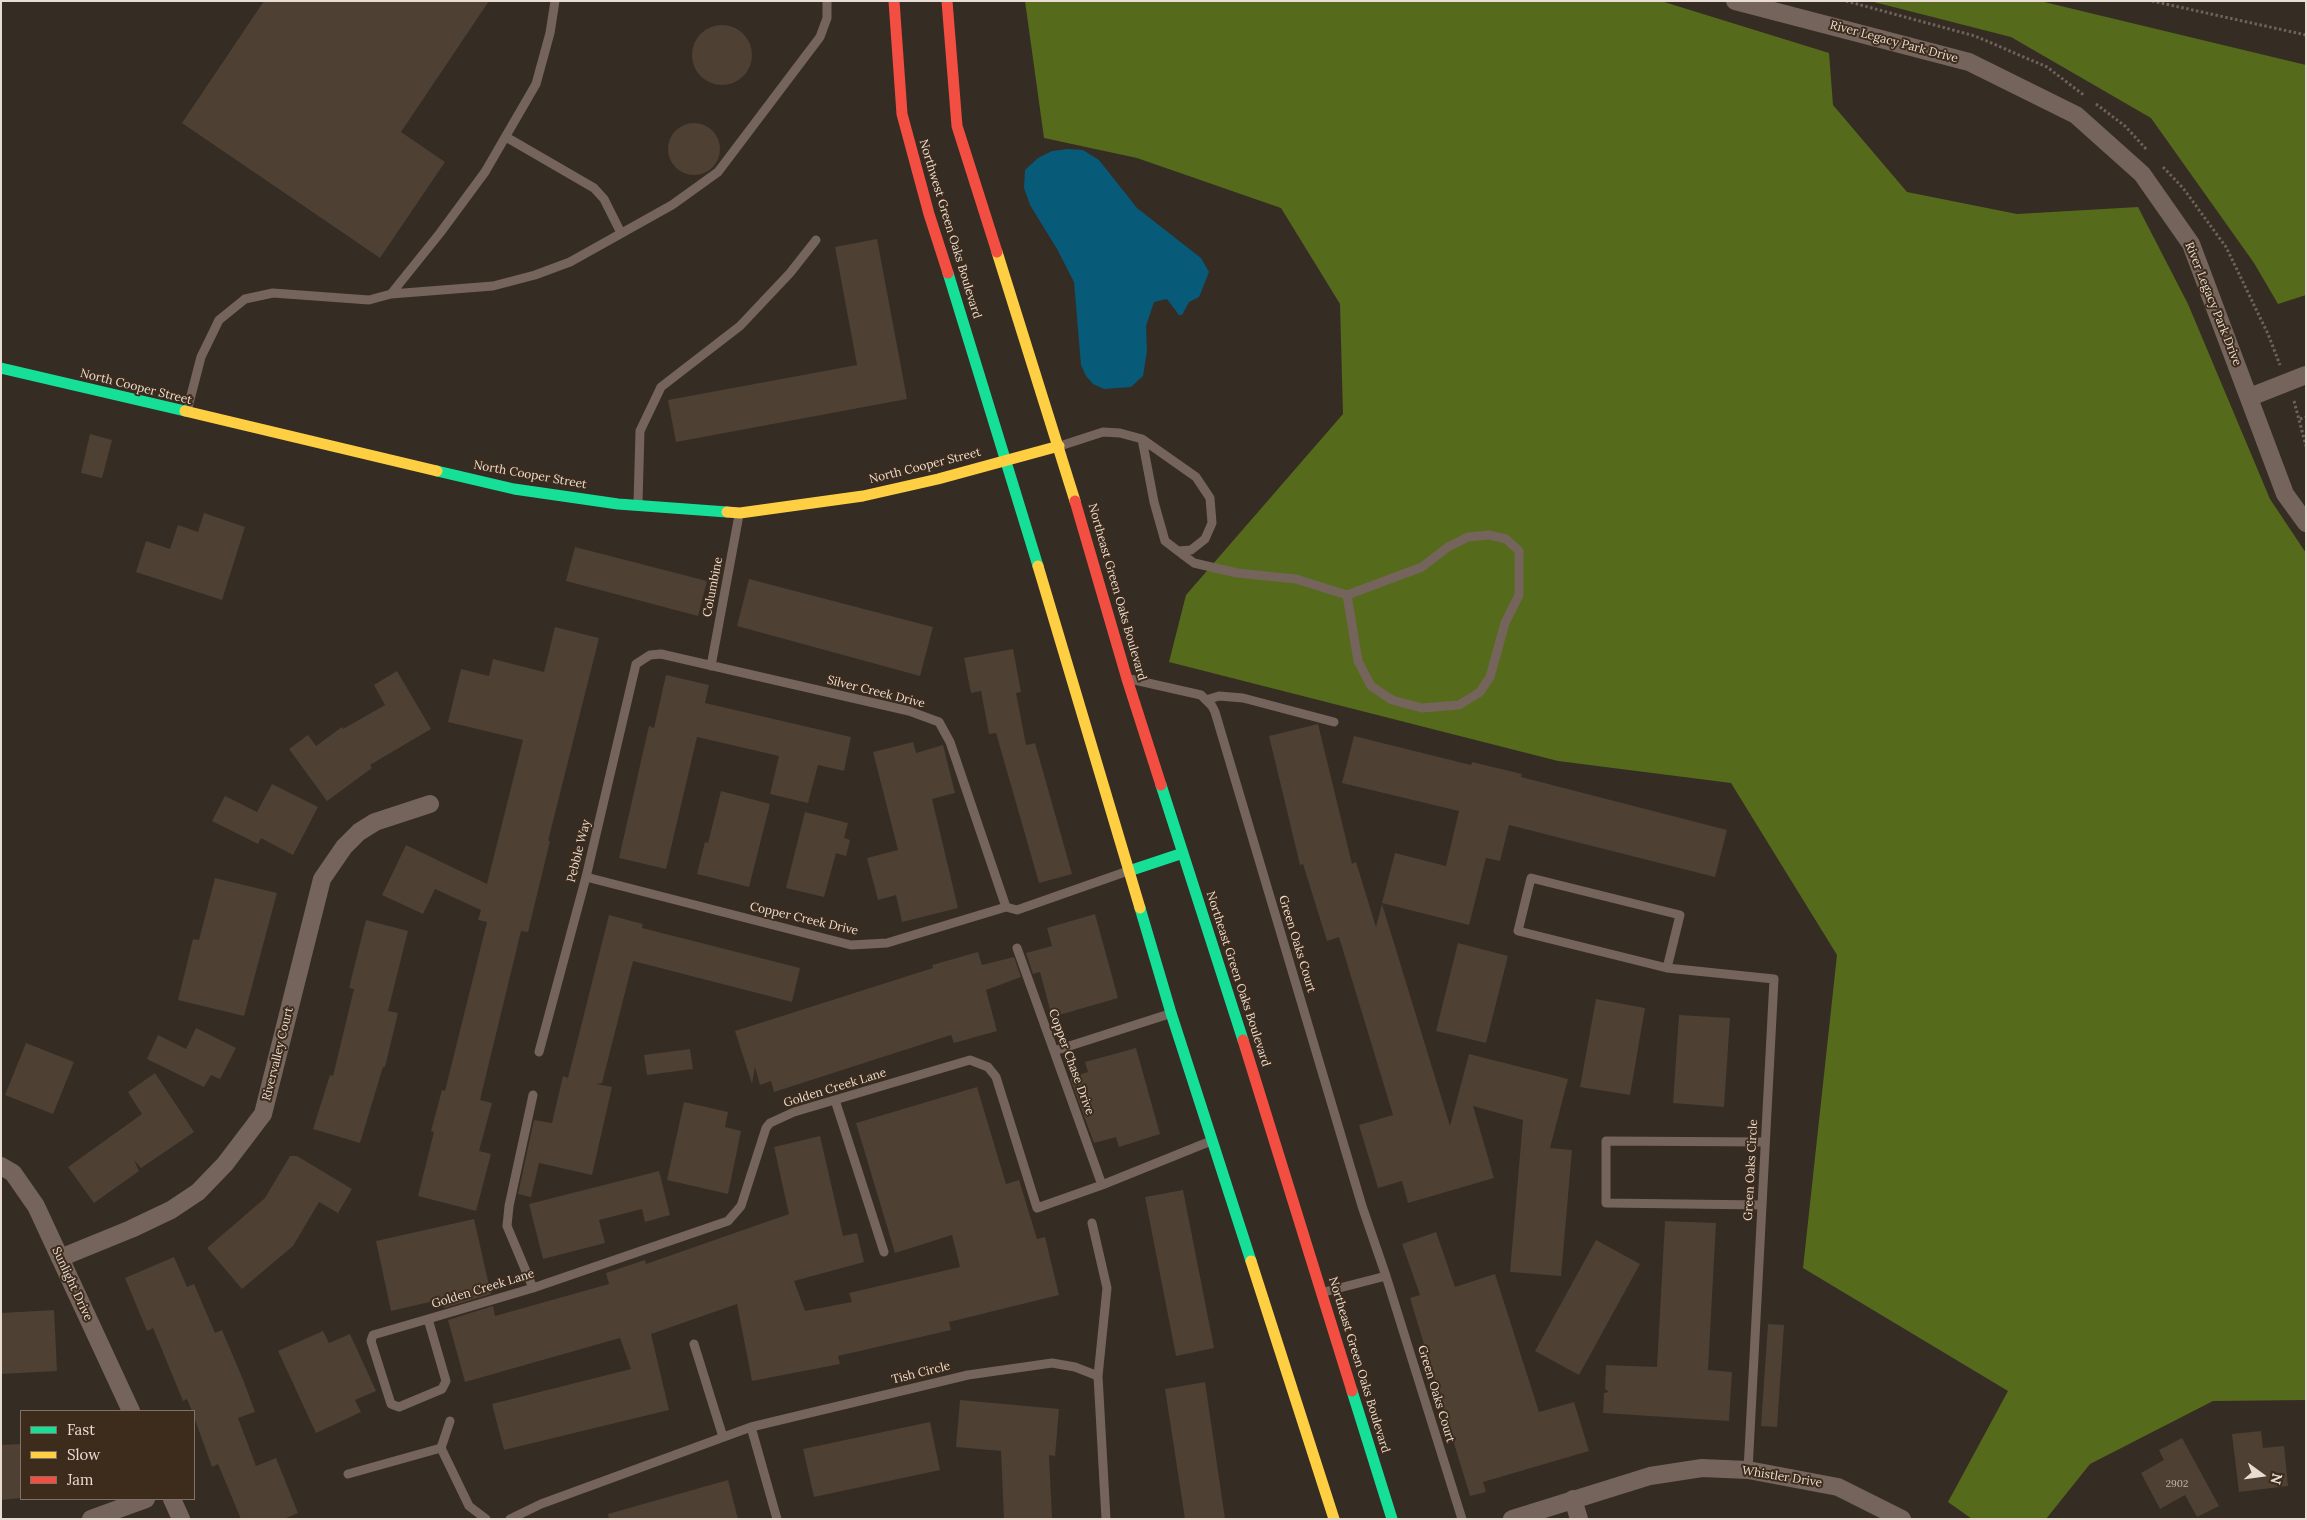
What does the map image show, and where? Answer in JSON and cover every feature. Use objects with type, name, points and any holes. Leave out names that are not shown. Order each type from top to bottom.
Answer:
[{"type":"main road","name":"Northwest Green Oaks Boulevard","points":[[894,1],[902,114],[929,214],[1007,460]]},
{"type":"main road","points":[[947,1],[957,126],[1059,446]]},
{"type":"main road","name":"North Cooper Street","points":[[1,368],[514,489],[638,506],[740,513],[863,496],[1059,446]]},
{"type":"main road","name":"Northeast Green Oaks Boulevard","points":[[1059,446],[1127,679],[1264,1103],[1392,1519]]},
{"type":"main road","points":[[1007,460],[1171,1013],[1214,1140],[1334,1519]]},
{"type":"main road","points":[[1129,871],[1183,853]]},
{"type":"street","name":"River Legacy Park Drive","points":[[1735,1],[1969,62],[2076,114],[2142,174],[2192,244],[2285,494],[2306,523]]},
{"type":"street","points":[[2250,397],[2306,374]]},
{"type":"street","name":"Rivervalley Court","points":[[60,1258],[131,1230],[171,1210],[198,1192],[225,1164],[263,1114],[322,879],[344,848],[360,832],[375,822],[430,804]]},
{"type":"street","name":"Sunlight Drive","points":[[1,1166],[13,1172],[36,1206],[131,1410]]},
{"type":"street","name":"Whistler Drive","points":[[1512,1519],[1650,1476],[1702,1468],[1748,1470],[1838,1486],[1902,1519]]},
{"type":"street","points":[[1573,1499],[1578,1519]]},
{"type":"street","points":[[91,1519],[143,1500]]},
{"type":"street","points":[[172,1500],[181,1519]]},
{"type":"lane","points":[[391,294],[440,233],[485,172],[536,84],[550,33],[555,1]]},
{"type":"lane","points":[[187,413],[201,357],[219,320],[245,299],[273,293],[370,300],[391,294],[493,286],[534,275],[570,262],[672,205],[718,172],[820,37],[827,18],[827,1]]},
{"type":"lane","points":[[506,137],[594,188],[604,199],[621,233]]},
{"type":"lane","points":[[638,506],[640,431],[661,388],[740,326],[790,273],[816,240]]},
{"type":"lane","points":[[1059,446],[1103,432],[1120,433],[1142,439],[1196,478],[1210,498],[1212,523],[1205,539],[1191,550],[1178,551]]},
{"type":"lane","points":[[1142,439],[1154,502],[1165,541],[1194,563],[1237,572],[1296,579],[1347,595],[1422,567],[1448,547],[1468,537],[1489,535],[1506,539],[1519,552],[1519,596],[1506,623],[1490,677],[1480,692],[1459,705],[1422,708],[1392,700],[1371,686],[1358,661],[1347,595]]},
{"type":"lane","name":"Columbine","points":[[711,666],[740,513]]},
{"type":"lane","name":"Silver Creek Drive","points":[[644,658],[650,655],[661,654],[909,712],[939,722],[950,742],[1006,906]]},
{"type":"lane","name":"Pebble Way","points":[[539,1052],[586,877],[636,664],[644,658]]},
{"type":"lane","points":[[1127,679],[1201,695],[1206,700],[1219,696],[1243,698],[1334,722]]},
{"type":"lane","name":"Green Oaks Court","points":[[1206,700],[1215,712],[1362,1206],[1386,1276],[1462,1519]]},
{"type":"lane","name":"Copper Creek Drive","points":[[586,877],[851,946],[887,943],[1006,906],[1017,910],[1129,871]]},
{"type":"lane","points":[[1531,878],[1680,915],[1667,968],[1518,931],[1531,878]]},
{"type":"lane","name":"Copper Chase Drive","points":[[1017,948],[1102,1185]]},
{"type":"lane","name":"Green Oaks Circle","points":[[1667,968],[1774,979],[1748,1470]]},
{"type":"lane","points":[[1054,1051],[1171,1013]]},
{"type":"lane","name":"Golden Creek Lane","points":[[428,1318],[446,1381],[442,1388],[399,1407],[391,1404],[371,1342],[373,1335],[428,1318],[533,1288],[728,1221],[741,1206],[766,1128],[770,1123],[794,1112],[970,1060],[988,1066],[996,1077],[1037,1208],[1102,1185],[1214,1140]]},
{"type":"lane","points":[[533,1095],[509,1206],[507,1226],[533,1288]]},
{"type":"lane","points":[[834,1100],[884,1252]]},
{"type":"lane","points":[[1762,1204],[1606,1203],[1606,1141],[1765,1142]]},
{"type":"lane","points":[[1092,1224],[1107,1288],[1098,1376],[1106,1519]]},
{"type":"lane","points":[[1322,1293],[1386,1276]]},
{"type":"lane","points":[[694,1344],[723,1437]]},
{"type":"lane","name":"Tish Circle","points":[[510,1519],[541,1504],[723,1437],[752,1428],[968,1375],[1052,1363],[1074,1367],[1098,1376]]},
{"type":"lane","points":[[450,1421],[441,1448],[469,1506],[486,1519]]},
{"type":"lane","points":[[752,1428],[777,1519]]},
{"type":"lane","points":[[348,1474],[441,1448]]},
{"type":"path","points":[[2152,1],[2306,35]]},
{"type":"path","points":[[2293,400],[2300,419],[2306,446]]},
{"type":"path","points":[[2300,419],[2306,416]]},
{"type":"green space","points":[[1025,1],[1661,1],[1829,53],[1833,105],[1907,192],[2017,214],[2138,207],[2188,304],[2270,499],[2306,553],[2306,1400],[2213,1401],[2090,1464],[2046,1519],[1972,1519],[1948,1502],[2008,1391],[1803,1268],[1837,955],[1731,783],[1558,761],[1169,662],[1186,595],[1343,414],[1340,304],[1281,208],[1137,158],[1044,138]]},
{"type":"green space","points":[[1870,1],[2040,1],[2306,65],[2306,295],[2278,304],[2254,263],[2151,118],[2011,37]]},
{"type":"water","points":[[1083,150],[1099,160],[1137,208],[1201,258],[1209,272],[1199,297],[1189,302],[1182,315],[1179,315],[1167,299],[1154,302],[1146,326],[1147,351],[1143,376],[1131,387],[1104,389],[1093,384],[1086,376],[1081,365],[1074,282],[1057,249],[1030,205],[1024,188],[1025,170],[1038,158],[1052,151]]},
{"type":"building","points":[[264,1],[489,1],[401,132],[445,162],[380,258],[182,123]]},
{"type":"building","points":[[716,25],[728,25],[739,30],[747,38],[752,49],[750,67],[739,80],[728,85],[716,85],[705,80],[697,72],[692,61],[692,49],[697,38],[705,30]]},
{"type":"building","points":[[689,123],[699,123],[708,127],[716,135],[720,149],[716,163],[708,171],[699,175],[689,175],[680,171],[672,163],[668,154],[668,144],[672,135],[680,127]]},
{"type":"building","points":[[877,239],[907,399],[676,442],[668,400],[857,365],[835,247]]},
{"type":"building","points":[[90,434],[112,440],[102,478],[81,473]]},
{"type":"building","points":[[204,513],[245,527],[222,600],[136,572],[146,541],[170,549],[178,525],[198,532]]},
{"type":"building","points":[[575,547],[707,581],[698,616],[566,581]]},
{"type":"building","points":[[749,579],[933,627],[920,676],[737,626]]},
{"type":"building","points":[[555,627],[599,638],[548,841],[550,841],[528,932],[521,931],[480,1100],[492,1103],[479,1151],[491,1154],[476,1211],[418,1196],[434,1132],[431,1131],[442,1090],[445,1091],[487,922],[478,920],[481,910],[435,889],[423,914],[382,895],[406,845],[487,884],[523,740],[448,722],[461,669],[489,676],[493,659],[544,672]]},
{"type":"building","points":[[1013,649],[1021,692],[1016,693],[1026,745],[1035,743],[1072,874],[1039,883],[996,733],[989,734],[981,691],[971,693],[964,658]]},
{"type":"building","points":[[397,671],[431,729],[370,765],[372,768],[327,801],[289,749],[308,735],[316,746],[342,727],[343,729],[385,705],[374,685]]},
{"type":"building","points":[[666,675],[709,685],[705,703],[851,737],[844,771],[818,765],[808,803],[770,794],[779,756],[697,737],[666,869],[619,858],[649,726],[654,728]]},
{"type":"building","points":[[1318,724],[1352,864],[1356,862],[1376,927],[1382,904],[1450,1126],[1469,1054],[1568,1079],[1550,1148],[1572,1150],[1561,1276],[1510,1272],[1523,1120],[1473,1106],[1494,1178],[1408,1203],[1402,1181],[1378,1188],[1359,1125],[1393,1115],[1339,937],[1327,941],[1303,864],[1300,865],[1269,736]]},
{"type":"building","points":[[1354,736],[1471,765],[1472,762],[1522,774],[1521,777],[1727,830],[1715,877],[1509,825],[1500,861],[1486,858],[1469,925],[1382,903],[1395,853],[1446,866],[1459,811],[1342,783]]},
{"type":"building","points":[[913,742],[916,753],[943,745],[955,793],[932,799],[958,908],[902,922],[896,895],[878,900],[867,858],[898,850],[873,752]]},
{"type":"building","points":[[272,784],[318,807],[293,855],[261,838],[258,844],[212,821],[225,796],[257,812]]},
{"type":"building","points":[[721,791],[770,804],[749,887],[697,874],[705,842],[708,843]]},
{"type":"building","points":[[805,812],[848,823],[844,838],[850,840],[846,856],[836,853],[824,897],[786,888]]},
{"type":"building","points":[[215,878],[277,893],[244,1016],[178,1000],[193,939],[199,940]]},
{"type":"building","points":[[1095,914],[1118,998],[1052,1017],[1040,972],[1033,974],[1026,953],[1052,946],[1047,928]]},
{"type":"building","points":[[609,915],[643,924],[642,928],[800,968],[792,1002],[633,961],[602,1083],[596,1084],[612,1087],[592,1175],[539,1163],[531,1197],[518,1194],[534,1120],[552,1123],[563,1076],[568,1078]]},
{"type":"building","points":[[366,920],[408,931],[388,1011],[398,1013],[385,1067],[383,1067],[360,1143],[313,1129],[330,1075],[333,1076],[354,989],[349,988]]},
{"type":"building","points":[[1458,943],[1508,956],[1486,1043],[1436,1031]]},
{"type":"building","points":[[978,952],[982,965],[1014,957],[1021,977],[986,990],[997,1031],[954,1043],[951,1035],[774,1092],[771,1081],[760,1085],[755,1067],[752,1084],[735,1031],[933,968],[932,965]]},
{"type":"building","points":[[1596,999],[1645,1008],[1630,1095],[1580,1087]]},
{"type":"building","points":[[1679,1015],[1730,1018],[1724,1107],[1673,1103]]},
{"type":"building","points":[[196,1028],[236,1048],[220,1079],[211,1075],[204,1087],[147,1059],[158,1035],[186,1049]]},
{"type":"building","points":[[26,1043],[74,1062],[53,1114],[5,1095]]},
{"type":"building","points":[[1136,1048],[1160,1134],[1119,1147],[1116,1137],[1094,1143],[1070,1078],[1088,1072],[1085,1062]]},
{"type":"building","points":[[690,1049],[693,1069],[647,1075],[644,1055]]},
{"type":"building","points":[[155,1073],[194,1132],[141,1168],[134,1160],[139,1171],[94,1203],[68,1167],[142,1114],[128,1092]]},
{"type":"building","points":[[977,1087],[1006,1184],[1019,1180],[1037,1239],[1045,1237],[1059,1295],[949,1322],[951,1330],[838,1356],[840,1364],[752,1381],[737,1304],[651,1334],[669,1410],[504,1450],[492,1404],[631,1369],[620,1338],[465,1382],[448,1320],[493,1306],[495,1316],[609,1284],[606,1273],[645,1260],[646,1264],[789,1214],[774,1147],[820,1136],[843,1236],[857,1233],[864,1262],[794,1281],[805,1311],[852,1302],[849,1293],[960,1267],[952,1235],[895,1253],[856,1123]]},
{"type":"building","points":[[684,1102],[728,1112],[725,1127],[741,1131],[728,1194],[667,1180]]},
{"type":"building","points":[[290,1156],[297,1156],[352,1189],[338,1213],[319,1202],[293,1246],[242,1289],[207,1248],[265,1198]]},
{"type":"building","points":[[659,1171],[670,1215],[645,1222],[642,1209],[599,1220],[605,1243],[543,1259],[529,1204]]},
{"type":"building","points":[[1183,1190],[1214,1348],[1176,1356],[1145,1197]]},
{"type":"building","points":[[474,1219],[491,1294],[444,1308],[442,1299],[391,1311],[376,1241]]},
{"type":"building","points":[[1665,1221],[1716,1223],[1708,1370],[1732,1372],[1729,1421],[1603,1413],[1604,1393],[1609,1392],[1605,1389],[1606,1365],[1657,1367]]},
{"type":"building","points":[[1436,1232],[1455,1287],[1495,1274],[1539,1412],[1574,1402],[1589,1451],[1483,1482],[1486,1492],[1470,1496],[1410,1298],[1420,1295],[1402,1244]]},
{"type":"building","points":[[1596,1240],[1640,1264],[1579,1375],[1535,1351]]},
{"type":"building","points":[[174,1257],[187,1287],[194,1284],[215,1333],[222,1330],[255,1412],[238,1418],[256,1466],[276,1458],[298,1513],[284,1519],[241,1519],[218,1464],[212,1467],[195,1420],[195,1410],[192,1410],[187,1399],[183,1401],[153,1328],[147,1331],[125,1278]]},
{"type":"building","points":[[54,1310],[57,1371],[1,1374],[1,1313]]},
{"type":"building","points":[[1768,1324],[1784,1325],[1777,1427],[1761,1426]]},
{"type":"building","points":[[323,1331],[329,1343],[350,1334],[376,1391],[355,1400],[361,1412],[316,1433],[278,1351]]},
{"type":"building","points":[[1205,1382],[1225,1519],[1185,1519],[1165,1389]]},
{"type":"building","points":[[960,1400],[1059,1409],[1055,1456],[1049,1455],[1052,1519],[1004,1519],[1001,1451],[956,1447]]},
{"type":"building","points":[[930,1422],[940,1470],[814,1497],[803,1449]]},
{"type":"building","points":[[2261,1431],[2263,1448],[2284,1446],[2288,1486],[2239,1492],[2232,1434]]},
{"type":"building","points":[[2182,1438],[2219,1506],[2197,1517],[2185,1495],[2160,1509],[2141,1473],[2164,1460],[2159,1450]]},
{"type":"building","points":[[20,1444],[20,1498],[1,1500],[1,1445]]},
{"type":"building","points":[[728,1480],[738,1519],[609,1519],[608,1514]]},
{"type":"traffic: fast","points":[[948,273],[1038,566]]},
{"type":"traffic: fast","points":[[1,368],[185,411]]},
{"type":"traffic: fast","points":[[437,471],[514,489],[618,504],[727,512]]},
{"type":"traffic: fast","points":[[1161,785],[1243,1040]]},
{"type":"traffic: fast","points":[[1129,871],[1183,853]]},
{"type":"traffic: fast","points":[[1140,908],[1171,1013],[1251,1261]]},
{"type":"traffic: fast","points":[[1352,1391],[1392,1519]]},
{"type":"traffic: slow","points":[[997,252],[1075,501]]},
{"type":"traffic: slow","points":[[185,411],[437,471]]},
{"type":"traffic: slow","points":[[727,512],[740,513],[863,496],[938,479],[1059,446]]},
{"type":"traffic: slow","points":[[1038,566],[1140,908]]},
{"type":"traffic: slow","points":[[1251,1261],[1334,1519]]},
{"type":"traffic: jam","points":[[894,1],[902,114],[929,214],[948,273]]},
{"type":"traffic: jam","points":[[947,1],[957,126],[997,252]]},
{"type":"traffic: jam","points":[[1075,501],[1127,679],[1161,785]]},
{"type":"traffic: jam","points":[[1243,1040],[1352,1391]]}]
